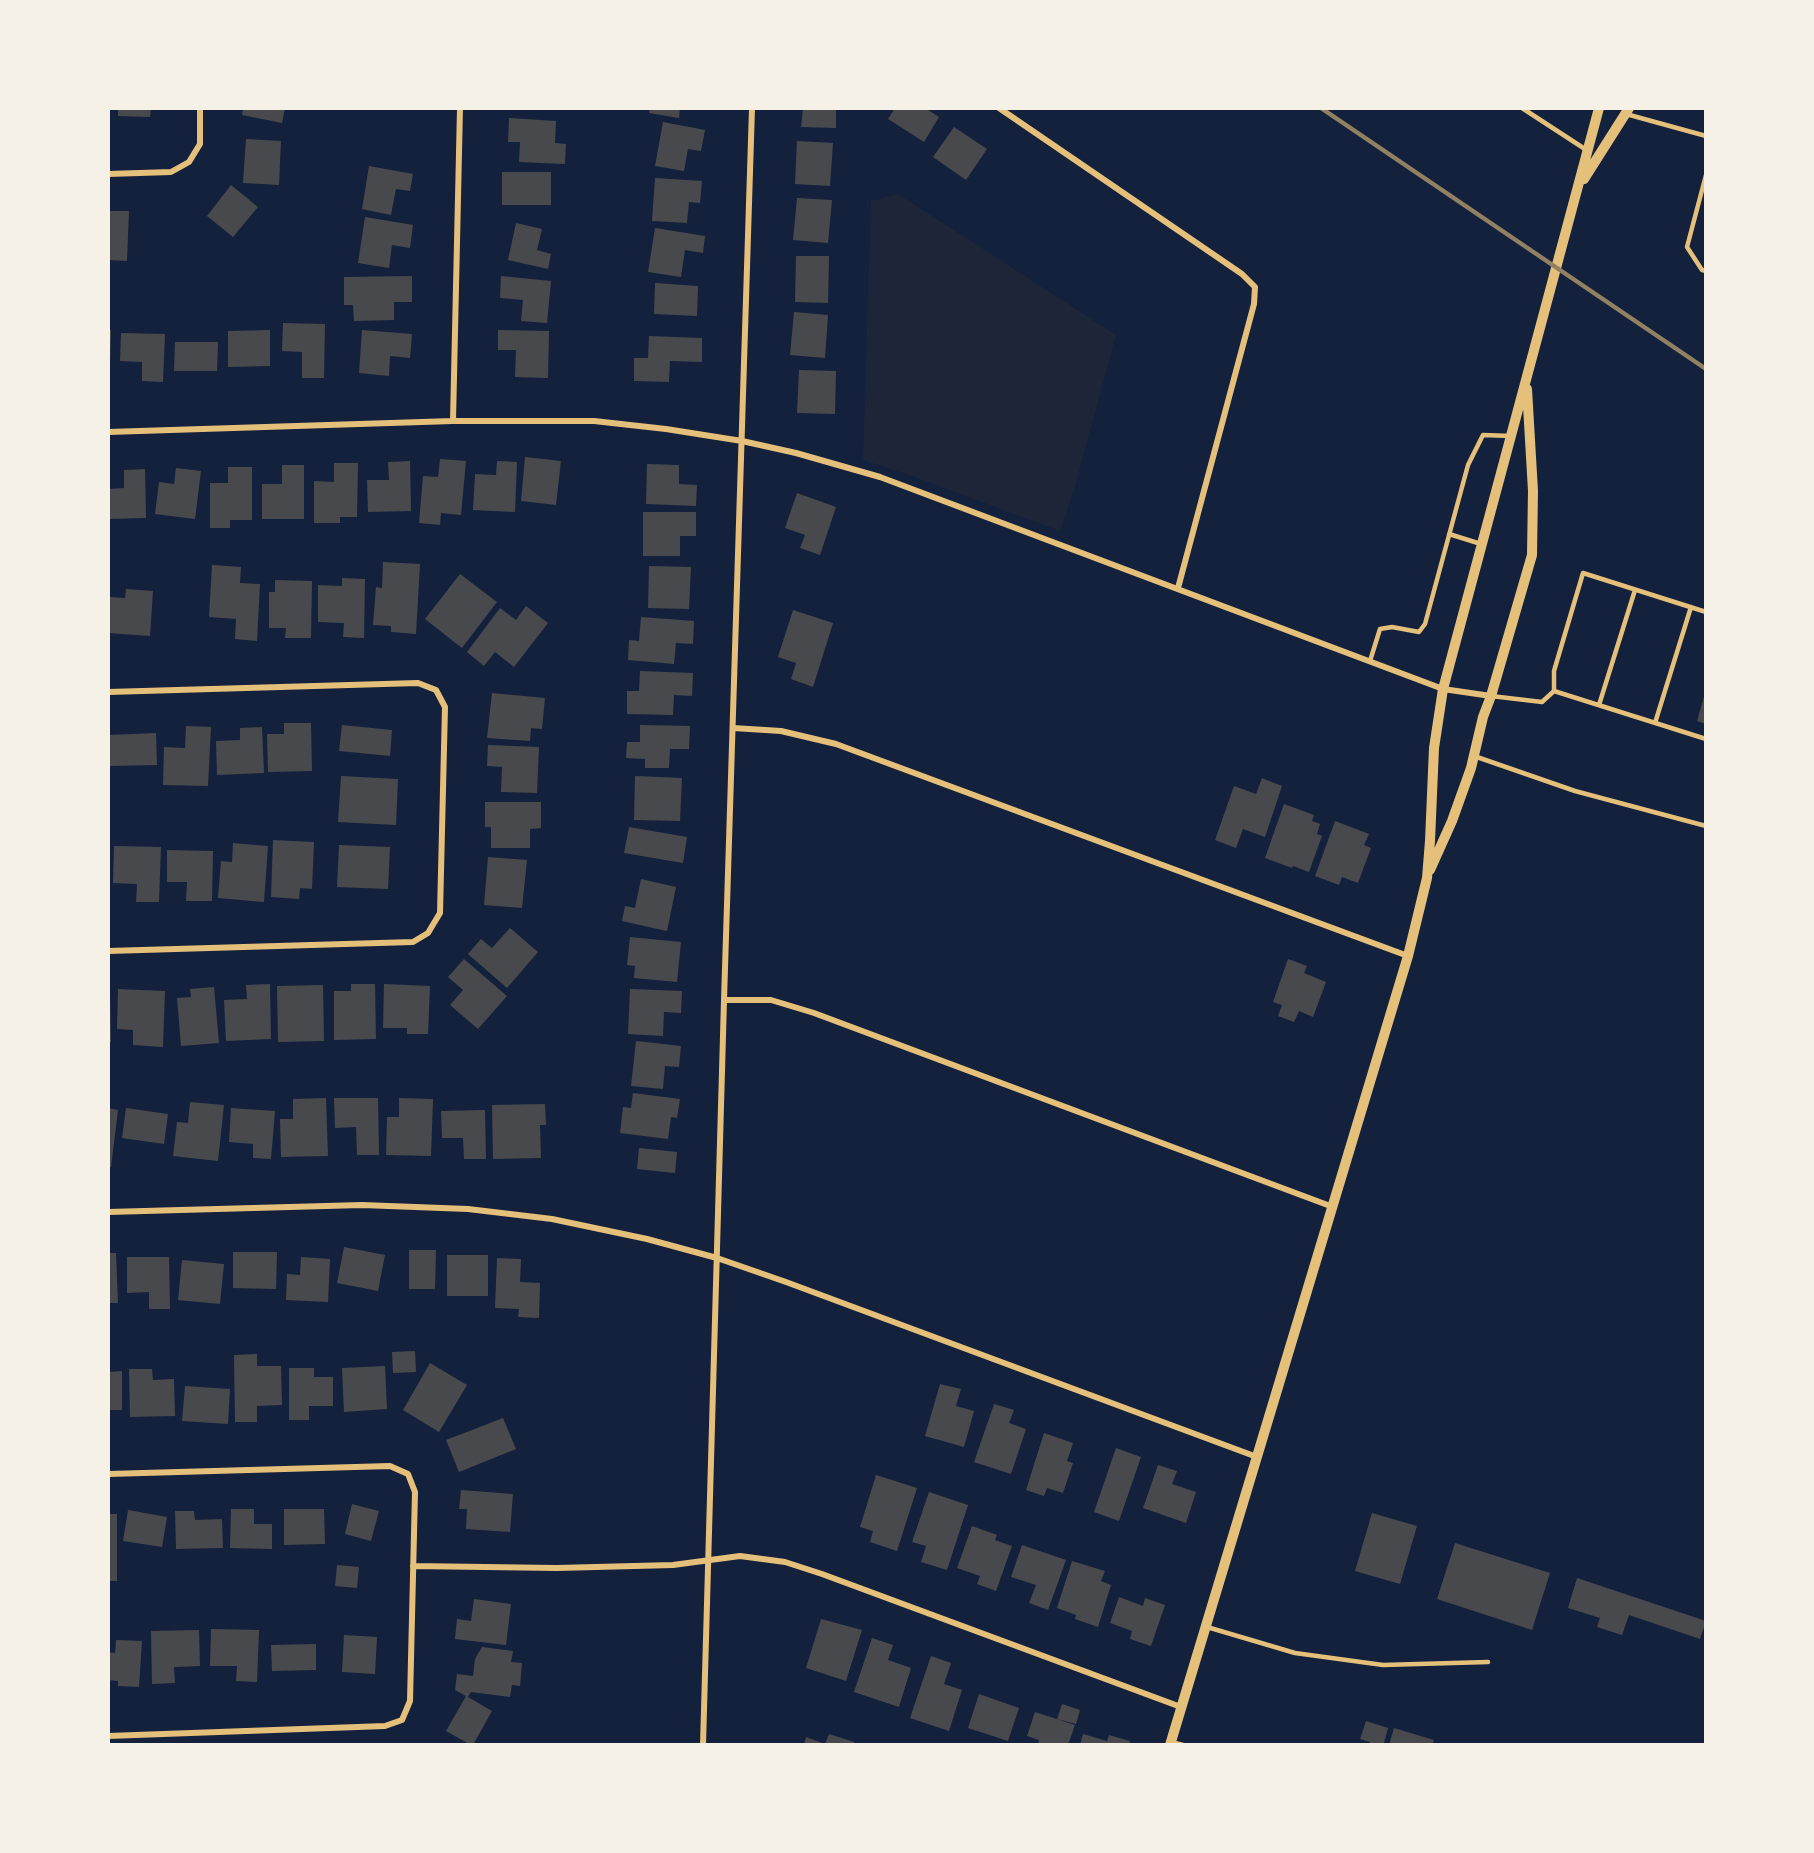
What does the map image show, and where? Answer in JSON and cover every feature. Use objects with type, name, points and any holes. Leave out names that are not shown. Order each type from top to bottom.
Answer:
[{"type":"street","points":[[108,174],[171,172],[189,162],[200,144],[200,108]]},
{"type":"street","points":[[453,421],[460,108]]},
{"type":"street","points":[[702,1745],[752,108]]},
{"type":"street","points":[[999,108],[1242,274],[1255,287],[1254,304],[1178,588]]},
{"type":"street","points":[[1427,878],[1434,748],[1443,689],[1599,108]]},
{"type":"street","points":[[1577,189],[1628,111]]},
{"type":"street","points":[[1171,1743],[1333,1207],[1407,956],[1427,878],[1452,821],[1474,756],[1483,717],[1532,555],[1533,491],[1526,380]]},
{"type":"street","points":[[108,432],[453,421],[594,421],[742,441],[796,453],[880,477],[1443,689],[1491,696]]},
{"type":"street","points":[[108,692],[418,683],[436,690],[445,707],[440,913],[428,933],[413,942],[108,951]]},
{"type":"street","points":[[733,728],[781,731],[836,744],[1407,956]]},
{"type":"street","points":[[724,1000],[771,1000],[814,1013],[1333,1207]]},
{"type":"street","points":[[108,1212],[362,1205],[468,1209],[552,1219],[647,1239],[717,1258],[786,1282],[1257,1457]]},
{"type":"street","points":[[108,1474],[390,1466],[408,1474],[415,1492],[410,1701],[402,1720],[385,1726],[108,1736]]},
{"type":"street","points":[[413,1566],[673,1565],[740,1556],[785,1562],[1181,1707]]},
{"type":"lane","points":[[1522,108],[1588,151]]},
{"type":"lane","points":[[1628,111],[1706,136]]},
{"type":"lane","points":[[1706,176],[1687,247],[1702,270],[1706,271]]},
{"type":"lane","points":[[1370,661],[1380,630],[1392,627],[1419,632],[1425,624],[1468,465],[1484,435],[1511,436]]},
{"type":"lane","points":[[1449,534],[1483,545]]},
{"type":"lane","points":[[1491,696],[1542,702],[1554,691],[1554,671],[1583,573],[1706,612]]},
{"type":"lane","points":[[1599,705],[1635,590]]},
{"type":"lane","points":[[1655,723],[1691,607]]},
{"type":"lane","points":[[1554,691],[1706,739]]},
{"type":"lane","points":[[1474,756],[1575,791],[1706,826]]},
{"type":"lane","points":[[1206,1627],[1295,1653],[1383,1665],[1488,1662]]},
{"type":"lane","points":[[1171,1743],[1183,1745]]},
{"type":"shaded area","points":[[898,194],[1116,335],[1075,486],[1060,531],[863,460],[871,201]]},
{"type":"building","points":[[118,108],[151,108],[150,117],[118,116]]},
{"type":"building","points":[[243,108],[285,108],[282,123],[242,115]]},
{"type":"building","points":[[650,108],[680,108],[679,118],[649,113]]},
{"type":"building","points":[[803,108],[836,108],[836,128],[801,127]]},
{"type":"building","points":[[895,108],[925,108],[939,117],[924,142],[888,119]]},
{"type":"building","points":[[509,118],[556,121],[555,143],[566,144],[565,164],[519,162],[520,142],[508,142]]},
{"type":"building","points":[[663,122],[705,130],[701,151],[688,149],[684,171],[655,166]]},
{"type":"building","points":[[954,127],[987,149],[966,180],[933,157]]},
{"type":"building","points":[[246,139],[281,141],[279,185],[243,183]]},
{"type":"building","points":[[797,141],[833,143],[830,186],[795,184]]},
{"type":"building","points":[[369,166],[413,174],[410,191],[396,189],[391,215],[362,209]]},
{"type":"building","points":[[502,172],[551,172],[551,205],[502,205]]},
{"type":"building","points":[[655,178],[702,181],[700,203],[689,202],[687,223],[652,221]]},
{"type":"building","points":[[231,185],[258,207],[233,237],[207,216]]},
{"type":"building","points":[[797,198],[832,200],[828,243],[793,240]]},
{"type":"building","points":[[108,211],[129,211],[127,261],[108,260]]},
{"type":"building","points":[[365,217],[413,225],[410,248],[392,245],[389,268],[358,263]]},
{"type":"building","points":[[516,223],[542,229],[537,250],[551,254],[548,269],[508,260]]},
{"type":"building","points":[[655,228],[705,236],[703,253],[685,250],[681,277],[648,272]]},
{"type":"building","points":[[796,256],[829,256],[828,303],[795,302]]},
{"type":"building","points":[[412,276],[412,302],[394,302],[394,320],[354,321],[353,305],[344,305],[344,277]]},
{"type":"building","points":[[501,276],[551,281],[547,323],[521,321],[523,300],[500,298]]},
{"type":"building","points":[[655,283],[698,286],[697,316],[654,314]]},
{"type":"building","points":[[794,312],[828,315],[825,358],[790,355]]},
{"type":"building","points":[[283,323],[325,324],[324,378],[302,378],[302,352],[282,351]]},
{"type":"building","points":[[108,330],[111,330],[110,366],[108,366]]},
{"type":"building","points":[[270,330],[270,366],[228,367],[228,331]]},
{"type":"building","points":[[362,330],[412,334],[410,358],[390,356],[389,376],[359,373]]},
{"type":"building","points":[[498,330],[549,331],[548,378],[515,377],[516,350],[498,350]]},
{"type":"building","points":[[121,333],[165,334],[163,382],[142,381],[142,362],[120,361]]},
{"type":"building","points":[[649,336],[702,338],[702,362],[670,361],[669,382],[634,381],[634,358],[648,358]]},
{"type":"building","points":[[175,342],[218,342],[217,371],[174,371]]},
{"type":"building","points":[[799,370],[836,371],[835,414],[797,413]]},
{"type":"building","points":[[525,457],[561,461],[556,505],[521,501]]},
{"type":"building","points":[[440,459],[466,461],[461,515],[441,513],[440,525],[419,523],[423,476],[438,477]]},
{"type":"building","points":[[410,461],[411,511],[368,512],[367,480],[389,480],[388,462]]},
{"type":"building","points":[[497,461],[517,462],[515,512],[473,510],[475,474],[496,475]]},
{"type":"building","points":[[334,463],[358,463],[357,517],[340,517],[340,523],[314,523],[314,481],[334,482]]},
{"type":"building","points":[[647,464],[679,465],[679,484],[697,485],[696,506],[646,504]]},
{"type":"building","points":[[282,465],[304,465],[304,519],[262,519],[262,484],[282,484]]},
{"type":"building","points":[[228,467],[252,467],[252,520],[230,520],[230,528],[210,528],[210,483],[228,483]]},
{"type":"building","points":[[176,468],[201,471],[195,519],[155,514],[159,482],[174,484]]},
{"type":"building","points":[[145,469],[146,518],[108,519],[108,489],[124,488],[124,470]]},
{"type":"building","points":[[797,493],[836,507],[820,555],[800,548],[805,535],[785,528]]},
{"type":"building","points":[[643,512],[696,512],[696,536],[680,536],[680,556],[643,556]]},
{"type":"building","points":[[383,562],[420,564],[416,634],[391,632],[391,626],[373,625],[376,587],[382,588]]},
{"type":"building","points":[[212,565],[241,567],[240,583],[260,584],[257,641],[235,639],[236,619],[209,617]]},
{"type":"building","points":[[649,566],[691,567],[689,609],[648,608]]},
{"type":"building","points":[[460,574],[497,602],[462,648],[425,619]]},
{"type":"building","points":[[342,578],[365,579],[364,638],[343,637],[344,623],[318,622],[318,585],[342,586]]},
{"type":"building","points":[[275,580],[312,581],[311,638],[285,638],[286,628],[269,628],[269,592],[275,592]]},
{"type":"building","points":[[126,589],[153,591],[150,636],[108,633],[109,597],[125,598]]},
{"type":"building","points":[[526,606],[548,623],[514,667],[495,652],[484,666],[467,652],[500,608],[516,620]]},
{"type":"building","points":[[793,610],[833,623],[813,687],[791,679],[796,663],[778,657]]},
{"type":"building","points":[[641,617],[694,621],[693,644],[676,643],[674,664],[628,660],[629,640],[639,641]]},
{"type":"building","points":[[640,671],[693,673],[692,696],[674,695],[673,715],[627,714],[627,691],[639,691]]},
{"type":"building","points":[[492,693],[545,698],[542,729],[531,728],[530,741],[487,738]]},
{"type":"building","points":[[1706,693],[1706,724],[1697,721]]},
{"type":"building","points":[[284,723],[311,723],[312,771],[268,772],[267,734],[284,734]]},
{"type":"building","points":[[342,725],[392,730],[390,756],[339,751]]},
{"type":"building","points":[[640,725],[690,726],[689,749],[670,749],[669,768],[645,768],[645,759],[626,758],[627,742],[640,742]]},
{"type":"building","points":[[186,726],[211,727],[208,786],[163,785],[164,747],[185,748]]},
{"type":"building","points":[[262,727],[264,773],[217,775],[216,741],[240,740],[240,728]]},
{"type":"building","points":[[156,733],[157,765],[110,766],[109,735]]},
{"type":"building","points":[[488,745],[539,747],[537,793],[501,792],[502,767],[487,766]]},
{"type":"building","points":[[341,776],[398,779],[396,825],[338,822]]},
{"type":"building","points":[[635,776],[682,778],[680,821],[634,820]]},
{"type":"building","points":[[1262,778],[1282,786],[1265,837],[1243,829],[1236,848],[1215,840],[1234,786],[1256,794]]},
{"type":"building","points":[[485,802],[541,802],[541,828],[530,829],[530,848],[491,848],[491,827],[485,827]]},
{"type":"building","points":[[1284,804],[1314,815],[1312,821],[1320,824],[1317,834],[1322,836],[1309,872],[1265,858]]},
{"type":"building","points":[[1335,821],[1369,834],[1364,845],[1371,848],[1358,883],[1342,877],[1339,885],[1315,876]]},
{"type":"building","points":[[629,827],[687,837],[683,863],[624,853]]},
{"type":"building","points":[[273,840],[314,842],[312,889],[300,888],[299,899],[271,897]]},
{"type":"building","points":[[233,843],[268,846],[264,902],[218,898],[221,861],[232,862]]},
{"type":"building","points":[[339,845],[390,847],[388,889],[337,887]]},
{"type":"building","points":[[114,846],[161,847],[159,902],[136,902],[137,884],[113,883]]},
{"type":"building","points":[[167,850],[213,851],[212,901],[186,901],[187,882],[167,882]]},
{"type":"building","points":[[488,857],[527,860],[522,908],[484,905]]},
{"type":"building","points":[[641,879],[676,887],[667,931],[622,921],[625,906],[635,908]]},
{"type":"building","points":[[510,928],[538,952],[507,988],[468,954],[481,939],[492,948]]},
{"type":"building","points":[[630,937],[681,942],[677,982],[634,978],[635,966],[627,965]]},
{"type":"building","points":[[464,959],[507,996],[478,1029],[450,1005],[463,990],[448,977]]},
{"type":"building","points":[[1288,959],[1307,966],[1304,973],[1326,982],[1313,1017],[1299,1011],[1294,1022],[1278,1016],[1282,1005],[1273,1002]]},
{"type":"building","points":[[270,984],[271,1039],[226,1041],[224,1000],[247,999],[246,985]]},
{"type":"building","points":[[351,984],[375,984],[376,1039],[334,1040],[334,991],[351,991]]},
{"type":"building","points":[[384,984],[430,986],[428,1034],[407,1034],[407,1028],[383,1028]]},
{"type":"building","points":[[323,985],[324,1041],[278,1042],[277,986]]},
{"type":"building","points":[[214,987],[219,1043],[181,1046],[177,998],[191,997],[190,989]]},
{"type":"building","points":[[118,989],[165,991],[163,1047],[133,1045],[133,1030],[117,1029]]},
{"type":"building","points":[[630,989],[682,991],[681,1013],[664,1012],[663,1036],[628,1034]]},
{"type":"building","points":[[108,993],[110,993],[111,1042],[108,1042]]},
{"type":"building","points":[[636,1041],[681,1046],[679,1067],[665,1066],[663,1089],[631,1086]]},
{"type":"building","points":[[633,1093],[680,1099],[677,1118],[671,1117],[668,1139],[620,1133],[623,1107],[631,1108]]},
{"type":"building","points":[[326,1098],[328,1156],[281,1157],[280,1119],[293,1119],[293,1099]]},
{"type":"building","points":[[334,1098],[378,1098],[379,1155],[357,1155],[356,1127],[335,1128]]},
{"type":"building","points":[[399,1098],[433,1099],[431,1156],[386,1155],[387,1117],[399,1117]]},
{"type":"building","points":[[190,1102],[224,1105],[218,1161],[173,1156],[177,1122],[188,1123]]},
{"type":"building","points":[[545,1104],[546,1125],[540,1125],[541,1158],[493,1159],[492,1105]]},
{"type":"building","points":[[108,1108],[118,1110],[111,1167],[108,1166]]},
{"type":"building","points":[[126,1108],[168,1114],[164,1144],[122,1138]]},
{"type":"building","points":[[231,1108],[275,1111],[271,1159],[253,1158],[253,1144],[229,1142]]},
{"type":"building","points":[[485,1110],[486,1159],[464,1159],[463,1138],[442,1138],[441,1111]]},
{"type":"building","points":[[639,1148],[677,1152],[675,1173],[637,1169]]},
{"type":"building","points":[[344,1247],[385,1255],[378,1291],[337,1283]]},
{"type":"building","points":[[409,1250],[436,1250],[435,1289],[409,1289]]},
{"type":"building","points":[[233,1252],[277,1252],[276,1289],[233,1288]]},
{"type":"building","points":[[108,1253],[116,1253],[118,1303],[108,1303]]},
{"type":"building","points":[[447,1255],[488,1255],[488,1296],[447,1296]]},
{"type":"building","points":[[127,1257],[169,1257],[170,1309],[149,1309],[149,1292],[127,1293]]},
{"type":"building","points":[[301,1257],[330,1259],[328,1302],[286,1300],[287,1274],[300,1275]]},
{"type":"building","points":[[497,1258],[521,1259],[520,1282],[540,1283],[539,1318],[518,1317],[519,1309],[495,1308]]},
{"type":"building","points":[[182,1260],[224,1264],[220,1304],[178,1300]]},
{"type":"building","points":[[415,1351],[416,1372],[393,1373],[392,1352]]},
{"type":"building","points":[[257,1354],[257,1366],[281,1366],[282,1405],[257,1406],[257,1422],[235,1422],[234,1355]]},
{"type":"building","points":[[430,1363],[467,1385],[439,1432],[403,1410]]},
{"type":"building","points":[[385,1366],[387,1409],[344,1412],[342,1368]]},
{"type":"building","points":[[289,1368],[314,1368],[314,1377],[333,1377],[333,1406],[309,1406],[309,1420],[289,1420]]},
{"type":"building","points":[[129,1369],[152,1369],[153,1380],[174,1379],[175,1416],[130,1417]]},
{"type":"building","points":[[122,1371],[122,1410],[108,1410],[108,1372]]},
{"type":"building","points":[[940,1384],[961,1389],[956,1406],[974,1411],[964,1447],[925,1436]]},
{"type":"building","points":[[185,1386],[230,1389],[228,1424],[182,1421]]},
{"type":"building","points":[[994,1404],[1014,1410],[1009,1423],[1026,1429],[1011,1474],[974,1462]]},
{"type":"building","points":[[503,1418],[516,1449],[459,1472],[446,1440]]},
{"type":"building","points":[[1044,1433],[1073,1443],[1067,1461],[1073,1463],[1063,1493],[1047,1488],[1044,1496],[1026,1490]]},
{"type":"building","points":[[1116,1448],[1141,1457],[1119,1521],[1094,1512]]},
{"type":"building","points":[[1158,1465],[1177,1471],[1172,1484],[1196,1492],[1186,1523],[1143,1508]]},
{"type":"building","points":[[876,1475],[917,1488],[897,1551],[870,1542],[873,1531],[860,1527]]},
{"type":"building","points":[[461,1490],[513,1494],[510,1532],[466,1529],[467,1509],[459,1509]]},
{"type":"building","points":[[929,1492],[968,1505],[947,1570],[921,1562],[926,1546],[912,1542]]},
{"type":"building","points":[[352,1504],[379,1511],[371,1541],[345,1534]]},
{"type":"building","points":[[231,1509],[254,1509],[254,1524],[272,1524],[272,1549],[230,1548]]},
{"type":"building","points":[[284,1509],[324,1509],[325,1544],[284,1545]]},
{"type":"building","points":[[128,1510],[167,1517],[162,1547],[123,1541]]},
{"type":"building","points":[[175,1511],[194,1511],[195,1520],[222,1519],[223,1548],[176,1549]]},
{"type":"building","points":[[1372,1513],[1417,1526],[1400,1584],[1355,1571]]},
{"type":"building","points":[[108,1514],[117,1514],[117,1581],[108,1581]]},
{"type":"building","points":[[972,1526],[997,1535],[995,1540],[1012,1546],[996,1591],[977,1584],[980,1576],[957,1568]]},
{"type":"building","points":[[1455,1543],[1550,1573],[1532,1630],[1437,1599]]},
{"type":"building","points":[[1022,1545],[1066,1560],[1048,1610],[1029,1603],[1036,1585],[1011,1577]]},
{"type":"building","points":[[1072,1561],[1105,1571],[1101,1581],[1111,1585],[1098,1627],[1075,1619],[1076,1615],[1057,1608]]},
{"type":"building","points":[[337,1565],[359,1567],[357,1588],[335,1586]]},
{"type":"building","points":[[1577,1578],[1706,1621],[1700,1639],[1629,1615],[1622,1635],[1597,1627],[1600,1618],[1568,1608]]},
{"type":"building","points":[[1119,1597],[1143,1606],[1145,1598],[1165,1605],[1151,1646],[1130,1639],[1132,1631],[1110,1623]]},
{"type":"building","points":[[474,1599],[511,1604],[506,1645],[455,1639],[457,1619],[471,1621]]},
{"type":"building","points":[[821,1619],[862,1630],[846,1681],[806,1668]]},
{"type":"building","points":[[211,1629],[259,1630],[257,1682],[236,1681],[237,1666],[210,1666]]},
{"type":"building","points":[[199,1630],[200,1666],[174,1667],[175,1683],[152,1684],[151,1631]]},
{"type":"building","points":[[344,1635],[377,1637],[375,1674],[342,1672]]},
{"type":"building","points":[[872,1638],[893,1645],[888,1660],[911,1668],[899,1707],[854,1692]]},
{"type":"building","points":[[116,1640],[142,1641],[139,1687],[118,1686],[118,1681],[108,1680],[108,1652],[115,1653]]},
{"type":"building","points":[[316,1644],[316,1670],[272,1671],[271,1645]]},
{"type":"building","points":[[482,1647],[513,1651],[511,1662],[522,1663],[520,1686],[512,1685],[510,1697],[471,1692],[468,1697],[492,1711],[471,1745],[446,1731],[466,1696],[455,1690],[457,1674],[473,1676],[475,1659]]},
{"type":"building","points":[[931,1656],[951,1663],[944,1684],[962,1690],[949,1731],[910,1718]]},
{"type":"building","points":[[979,1694],[1019,1708],[1008,1741],[968,1728]]},
{"type":"building","points":[[1062,1704],[1080,1710],[1076,1724],[1057,1719]]},
{"type":"building","points":[[1035,1712],[1075,1725],[1068,1745],[1038,1745],[1039,1740],[1027,1736]]},
{"type":"building","points":[[1366,1721],[1388,1728],[1384,1743],[1389,1745],[1369,1745],[1370,1742],[1360,1739]]},
{"type":"building","points":[[1394,1728],[1434,1740],[1432,1745],[1389,1745]]},
{"type":"building","points":[[829,1734],[854,1742],[854,1745],[804,1745],[806,1737],[825,1744]]},
{"type":"building","points":[[1083,1734],[1107,1741],[1109,1735],[1130,1741],[1129,1745],[1080,1745]]},
{"type":"railway","points":[[1321,108],[1706,369]]}]
